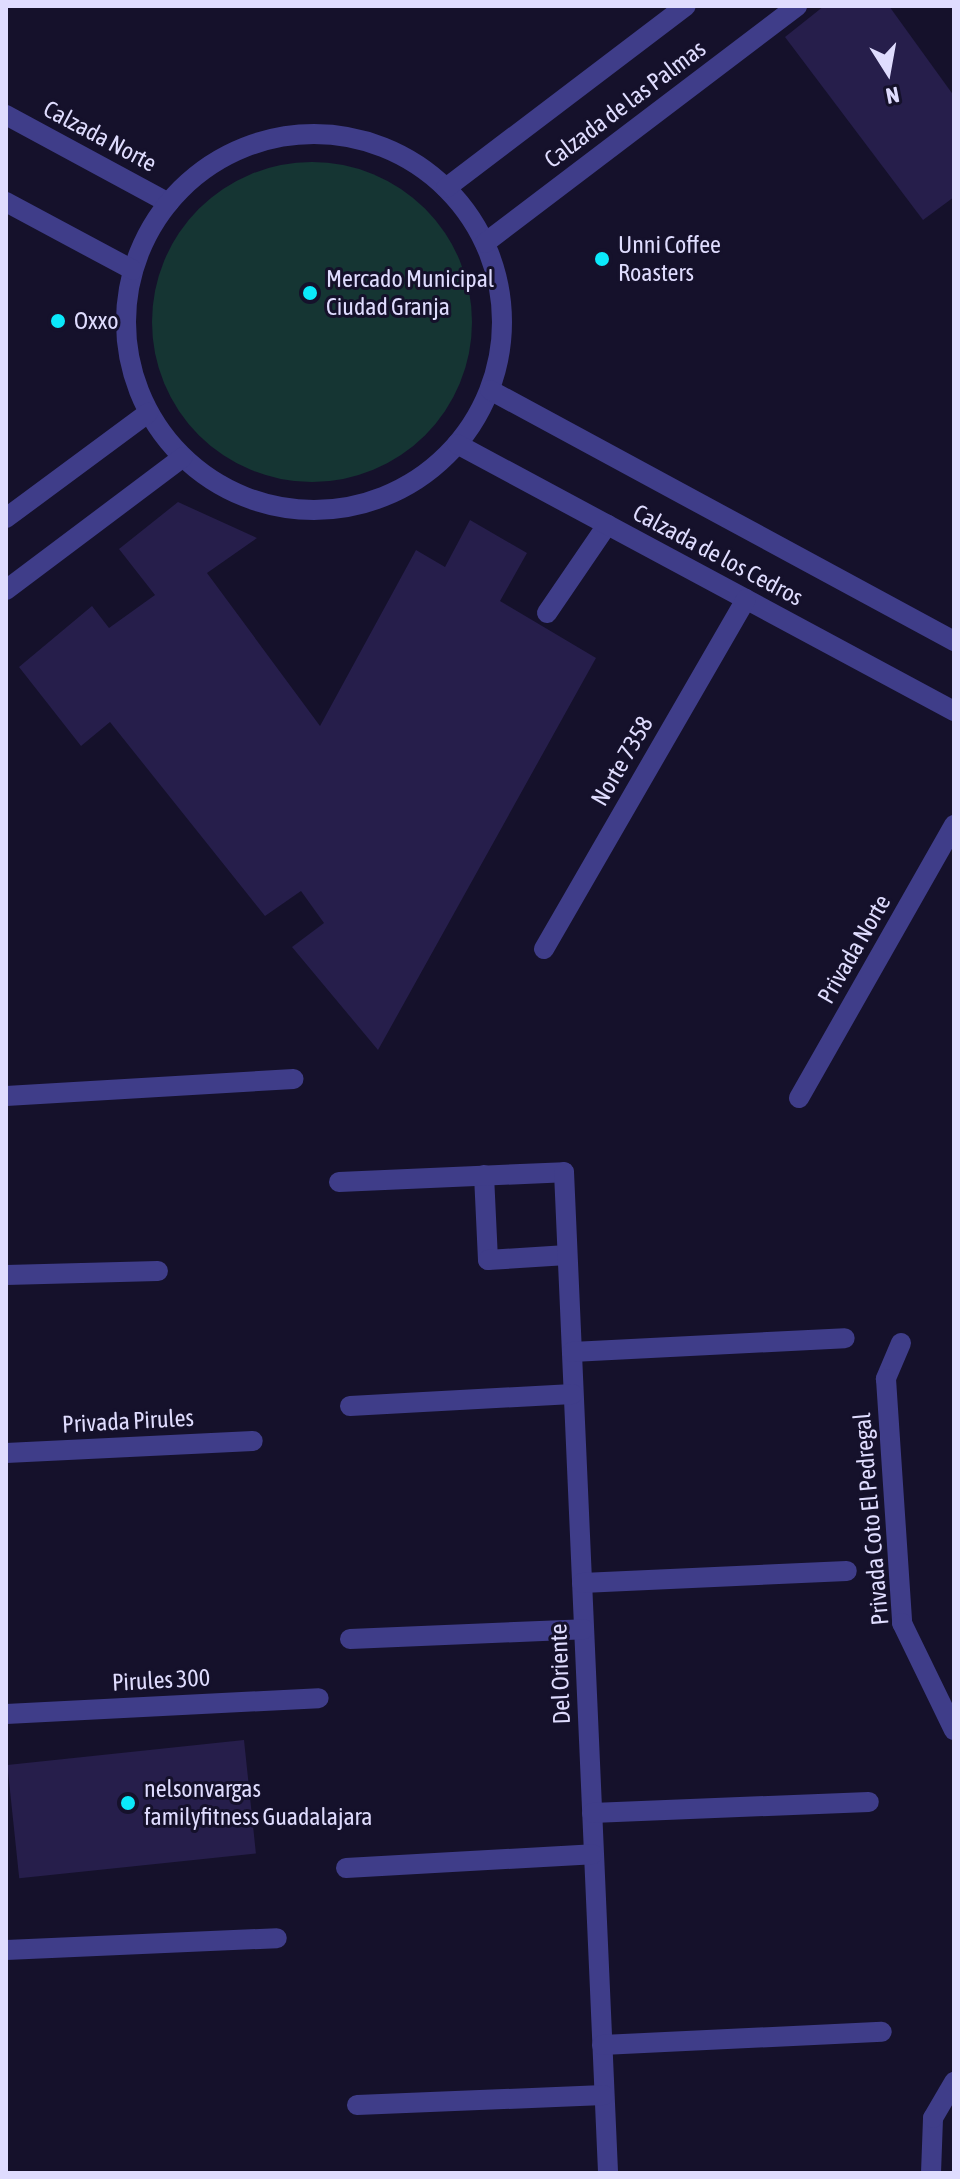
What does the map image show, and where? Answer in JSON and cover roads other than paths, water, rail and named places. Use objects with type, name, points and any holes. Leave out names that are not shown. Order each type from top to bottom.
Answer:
[{"type":"street","name":"Calzada de las Palmas","points":[[446,188],[686,6]]},
{"type":"street","name":"Calzada de las Palmas","points":[[485,243],[797,6]]},
{"type":"street","name":"Calzada Norte","points":[[6,115],[169,203]]},
{"type":"street","points":[[327,135],[411,161],[446,188],[485,243],[502,316],[490,390],[457,444],[397,491],[322,510],[247,498],[183,457],[148,413],[126,343],[133,270],[169,203],[239,150],[327,135]]},
{"type":"street","points":[[6,202],[133,270]]},
{"type":"street","name":"Calzada de los Cedros","points":[[490,390],[954,641]]},
{"type":"street","points":[[6,518],[148,413]]},
{"type":"street","name":"Calzada de los Cedros","points":[[457,444],[954,711]]},
{"type":"street","points":[[6,590],[183,457]]},
{"type":"street","points":[[547,613],[607,525]]},
{"type":"street","name":"Norte 7358","points":[[544,949],[746,599]]},
{"type":"street","name":"Privada Norte","points":[[799,1098],[954,825]]},
{"type":"street","points":[[6,1096],[293,1079]]},
{"type":"street","name":"Del Oriente","points":[[484,1175],[564,1172],[608,2173]]},
{"type":"street","points":[[339,1182],[484,1175],[488,1260],[567,1255]]},
{"type":"street","points":[[6,1275],[158,1271]]},
{"type":"street","points":[[572,1352],[845,1338]]},
{"type":"street","name":"Privada Coto El Pedregal","points":[[901,1343],[886,1379],[902,1623],[954,1730]]},
{"type":"street","points":[[350,1406],[573,1394]]},
{"type":"street","name":"Privada Pirules","points":[[6,1453],[253,1441]]},
{"type":"street","points":[[582,1583],[847,1571]]},
{"type":"street","points":[[350,1639],[584,1629]]},
{"type":"street","name":"Pirules 300","points":[[6,1714],[319,1698]]},
{"type":"street","points":[[592,1813],[869,1802]]},
{"type":"street","points":[[346,1868],[593,1854]]},
{"type":"street","points":[[6,1950],[277,1938]]},
{"type":"street","points":[[602,2045],[882,2032]]},
{"type":"street","points":[[931,2173],[933,2118],[954,2082]]},
{"type":"street","points":[[357,2105],[604,2095]]},
{"type":"place","name":"Unni Coffee Roasters","points":[[602,259]]},
{"type":"place","name":"Mercado Municipal Ciudad Granja","points":[[310,293]]},
{"type":"place","name":"Oxxo","points":[[58,321]]},
{"type":"place","name":"nelsonvargas familyfitness Guadalajara","points":[[128,1803]]}]
